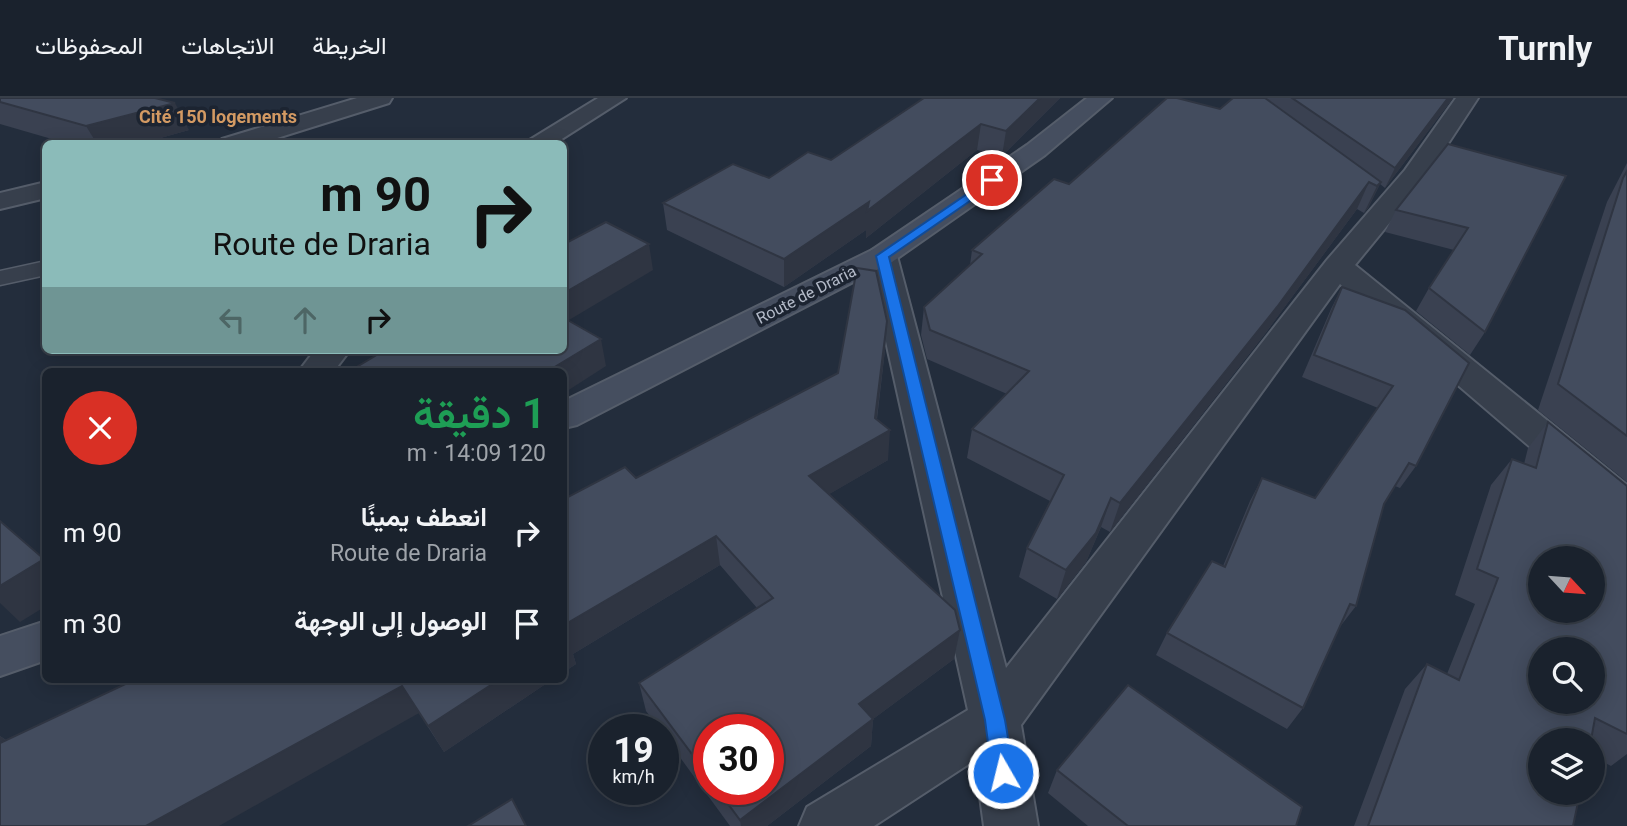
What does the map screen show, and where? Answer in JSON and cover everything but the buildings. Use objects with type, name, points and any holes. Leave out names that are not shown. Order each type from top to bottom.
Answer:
[{"type":"main road","name":"Route de Draria","points":[[567,414],[882,256],[1036,150],[1101,98]]},
{"type":"main road","points":[[0,656],[42,641]]},
{"type":"street","points":[[244,140],[381,98]]},
{"type":"street","points":[[542,140],[615,98]]},
{"type":"street","points":[[826,826],[995,720],[1338,266],[1377,199],[1414,176],[1467,98]]},
{"type":"street","points":[[0,201],[42,191]]},
{"type":"street","points":[[882,256],[995,720],[1011,826]]},
{"type":"street","points":[[1338,266],[1627,507]]},
{"type":"street","points":[[318,368],[330,354]]},
{"type":"lane","points":[[0,278],[42,269]]},
{"type":"district","name":"Cité 150 logements","points":[[218,117]]},
{"type":"route","points":[[992,180],[882,256],[995,720],[1003,773]]}]
